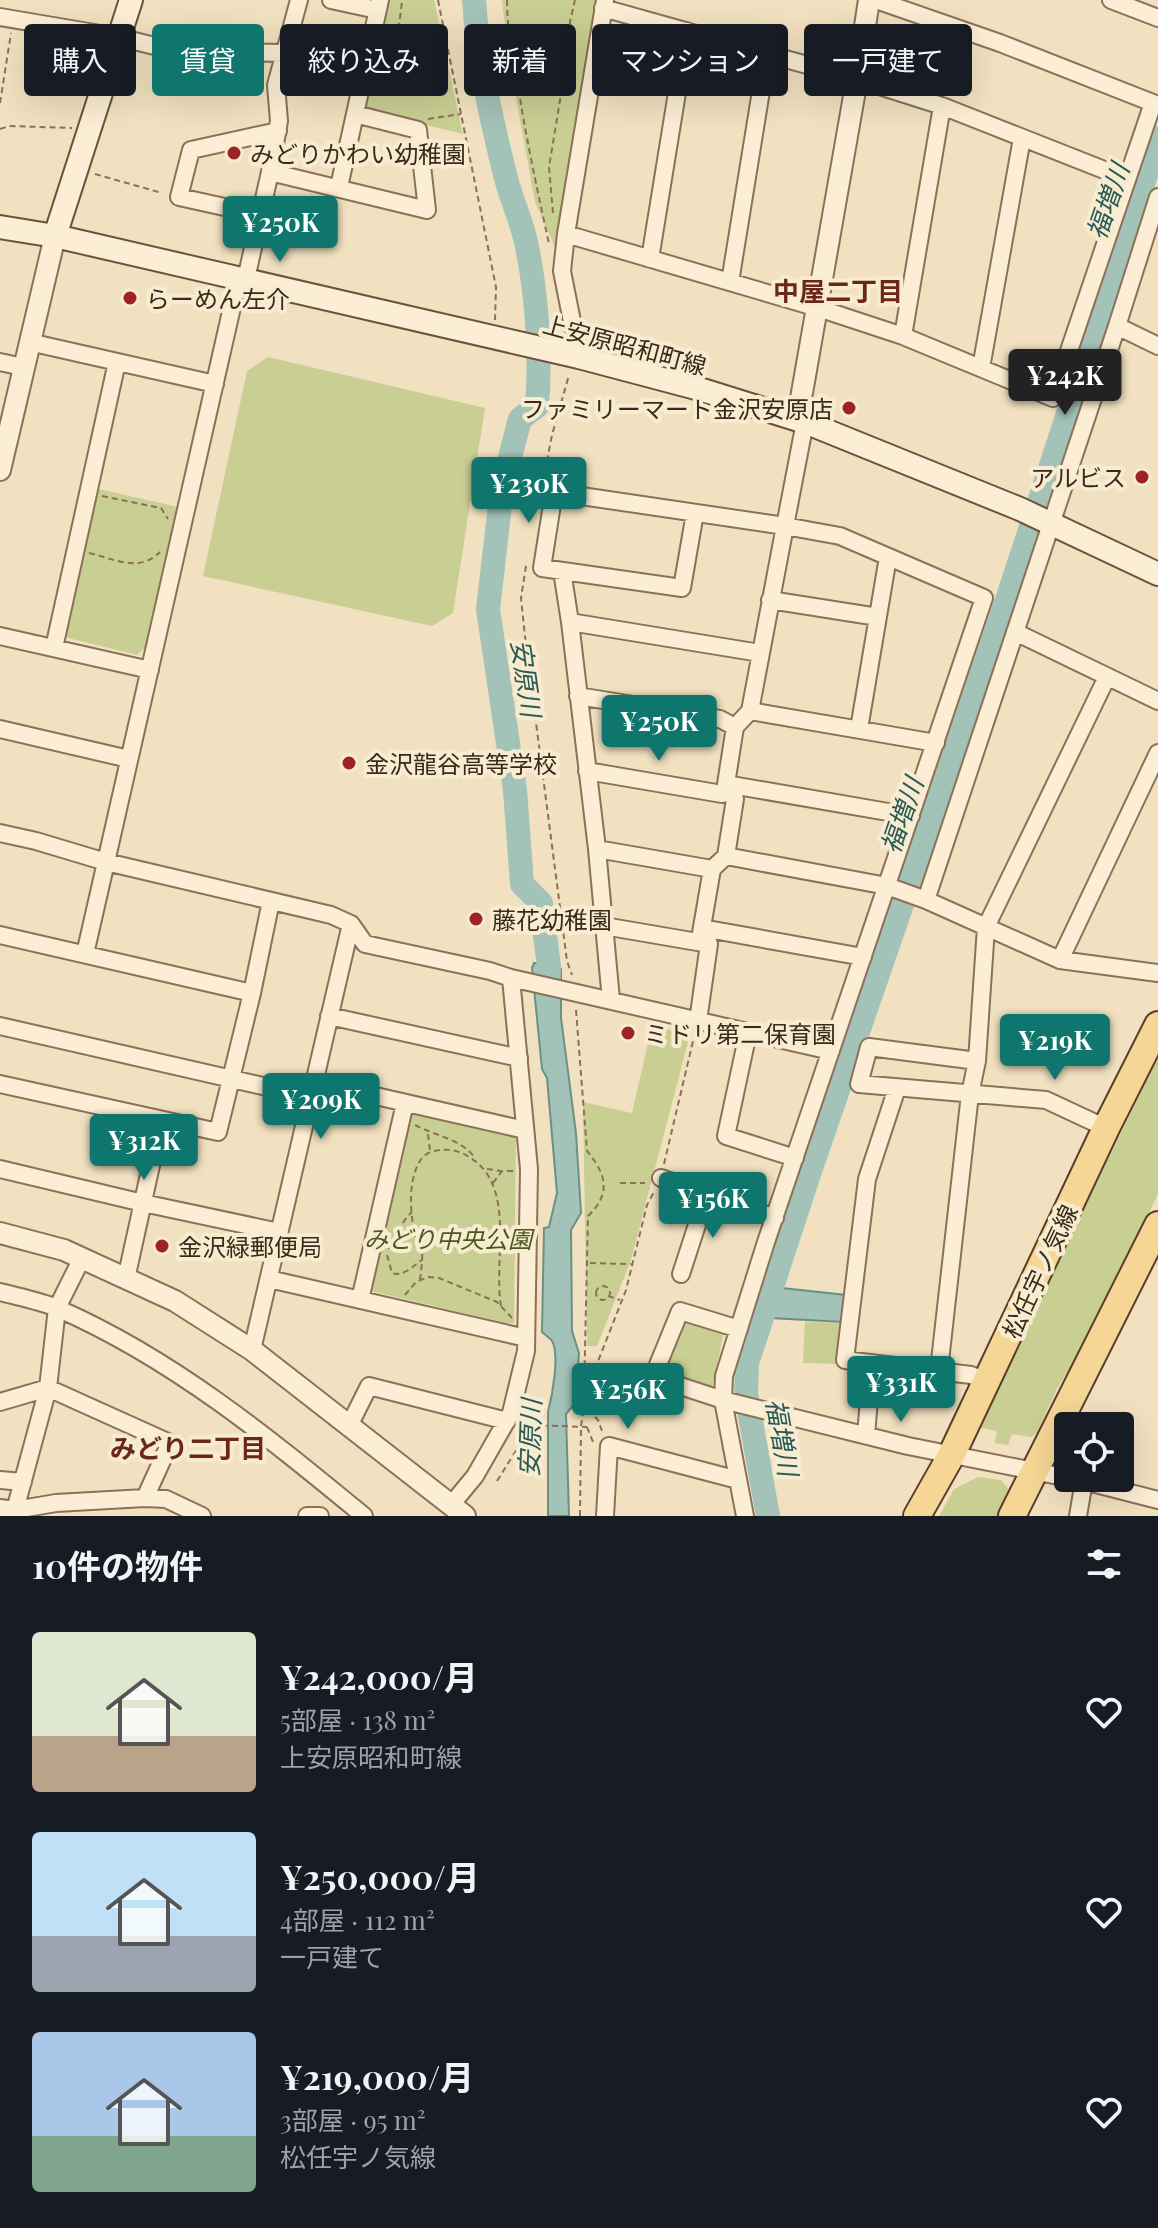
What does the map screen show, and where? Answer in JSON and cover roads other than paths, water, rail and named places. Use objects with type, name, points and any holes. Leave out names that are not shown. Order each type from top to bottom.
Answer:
[{"type":"main road","points":[[123,24],[131,0]]},
{"type":"main road","points":[[55,236],[99,96]]},
{"type":"main road","name":"上安原昭和町線","points":[[0,227],[55,236],[246,279],[576,356],[696,388],[805,422],[1048,520],[1158,574]]},
{"type":"main road","name":"松任宇ノ気線","points":[[917,1516],[952,1454],[1158,1025]]},
{"type":"main road","points":[[1012,1516],[1158,1225]]},
{"type":"street","points":[[293,24],[299,0]]},
{"type":"street","points":[[331,0],[378,5],[339,187]]},
{"type":"street","points":[[865,24],[869,0]]},
{"type":"street","points":[[876,0],[1000,43],[1156,104]]},
{"type":"street","points":[[1111,0],[1158,18]]},
{"type":"street","points":[[576,356],[562,271],[604,4],[665,24]]},
{"type":"street","points":[[7,18],[42,24]]},
{"type":"street","points":[[136,41],[175,51],[280,53]]},
{"type":"street","points":[[85,954],[235,294],[246,279],[261,215],[278,131],[276,85],[280,71]]},
{"type":"street","points":[[566,234],[903,336],[1053,398],[1127,179],[1156,104],[1158,85]]},
{"type":"street","points":[[650,259],[676,96]]},
{"type":"street","points":[[730,282],[760,96]]},
{"type":"street","points":[[587,771],[722,794],[728,788],[735,727],[750,711],[805,422],[799,410],[854,96]]},
{"type":"street","points":[[911,96],[1127,179]]},
{"type":"street","points":[[903,336],[942,106]]},
{"type":"street","points":[[270,172],[427,210],[418,130],[355,114]]},
{"type":"street","points":[[261,215],[179,197],[191,150],[278,131]]},
{"type":"street","points":[[981,368],[1022,138]]},
{"type":"street","points":[[922,898],[1015,632],[1048,520],[1117,326],[1158,197]]},
{"type":"street","points":[[1,461],[55,236]]},
{"type":"street","points":[[1117,326],[1158,346]]},
{"type":"street","points":[[29,342],[215,384]]},
{"type":"street","points":[[0,362],[23,367]]},
{"type":"street","points":[[54,648],[117,362]]},
{"type":"street","points":[[695,513],[682,588],[542,568],[554,492],[785,526],[840,536],[984,598],[911,816],[892,888],[863,957],[724,1376],[745,1516]]},
{"type":"street","points":[[859,729],[888,557]]},
{"type":"street","points":[[562,571],[597,849],[611,1000]]},
{"type":"street","points":[[770,600],[878,617]]},
{"type":"street","points":[[570,622],[760,653]]},
{"type":"street","points":[[1015,632],[1158,701]]},
{"type":"street","points":[[0,636],[150,670]]},
{"type":"street","points":[[939,1370],[970,1094],[977,1061],[986,927],[1107,677]]},
{"type":"street","points":[[578,696],[720,719],[735,727]]},
{"type":"street","points":[[750,711],[936,743]]},
{"type":"street","points":[[0,729],[129,759]]},
{"type":"street","points":[[1060,960],[1158,753]]},
{"type":"street","points":[[728,788],[911,816]]},
{"type":"street","points":[[698,1021],[712,869],[726,856],[735,799],[728,788]]},
{"type":"street","points":[[0,833],[106,862],[331,915],[351,924],[365,944],[831,1051]]},
{"type":"street","points":[[597,849],[712,869]]},
{"type":"street","points":[[726,856],[892,888],[922,898],[1060,960],[1158,973]]},
{"type":"street","points":[[0,1084],[218,1132],[271,901]]},
{"type":"street","points":[[252,1350],[351,924]]},
{"type":"street","points":[[604,926],[863,957]]},
{"type":"street","points":[[0,935],[252,993]]},
{"type":"street","points":[[0,1233],[64,1250],[175,1301],[252,1350],[452,1512],[511,1413],[526,1351],[529,1172],[516,979]]},
{"type":"street","points":[[329,1016],[519,1058]]},
{"type":"street","points":[[0,1026],[231,1078],[312,1089],[403,1110],[525,1130]]},
{"type":"street","points":[[748,1033],[726,1136],[795,1158]]},
{"type":"street","points":[[977,1061],[869,1047],[859,1084],[1046,1100],[1106,1128]]},
{"type":"street","points":[[897,1088],[867,1179],[845,1360],[939,1370],[987,1381]]},
{"type":"street","points":[[360,1300],[403,1110]]},
{"type":"street","points":[[126,1279],[161,1120]]},
{"type":"street","points":[[0,1169],[279,1232]]},
{"type":"street","points":[[659,1180],[775,1218]]},
{"type":"street","points":[[681,1274],[707,1194]]},
{"type":"street","points":[[7,1509],[23,1482],[48,1388],[57,1308],[82,1258]]},
{"type":"street","points":[[269,1279],[526,1338]]},
{"type":"street","points":[[0,1292],[57,1308],[145,1353],[224,1404],[364,1516]]},
{"type":"street","points":[[739,1329],[680,1311],[653,1377],[728,1401],[908,1446],[1054,1475]]},
{"type":"street","points":[[866,1435],[872,1363]]},
{"type":"street","points":[[349,1426],[369,1386],[507,1421]]},
{"type":"street","points":[[0,1402],[48,1388],[170,1443],[145,1498]]},
{"type":"street","points":[[605,1516],[609,1446],[738,1480]]},
{"type":"street","points":[[0,1480],[23,1482]]},
{"type":"street","points":[[1078,1516],[1082,1492]]},
{"type":"street","points":[[1127,1492],[1158,1500]]},
{"type":"street","points":[[7,1509],[145,1498],[166,1499],[202,1516]]},
{"type":"street","points":[[307,1516],[320,1516]]},
{"type":"water","points":[[534,963],[561,969],[561,1018],[576,1133],[581,1213],[571,1230],[572,1331],[579,1353],[575,1403],[566,1414],[569,1516],[548,1516],[548,1412],[555,1356],[552,1341],[542,1332],[544,1228],[549,1227],[557,1193],[547,1078],[542,1069]]},
{"type":"water","points":[[782,1288],[846,1295],[843,1322],[771,1318]]},
{"type":"waterway","name":"安原川","points":[[474,0],[486,92],[507,182],[525,239],[537,326],[537,406],[520,419],[502,488],[488,609],[515,790],[522,884],[541,903],[549,967],[548,997]]},
{"type":"waterway","name":"福増川","points":[[768,1516],[746,1394],[747,1363],[1009,594],[1158,138]]},
{"type":"place","name":"みどりかわい幼稚園","points":[[234,153]]},
{"type":"place","name":"らーめん左介","points":[[130,298]]},
{"type":"place","name":"ファミリーマート金沢安原店","points":[[849,408]]},
{"type":"place","name":"アルビス","points":[[1142,477]]},
{"type":"place","name":"金沢龍谷高等学校","points":[[349,763]]},
{"type":"place","name":"藤花幼稚園","points":[[476,919]]},
{"type":"place","name":"ミドリ第二保育園","points":[[628,1033]]},
{"type":"place","name":"金沢緑郵便局","points":[[162,1246]]},
{"type":"district","name":"中屋二丁目","points":[[838,290]]},
{"type":"district","name":"みどり二丁目","points":[[188,1447]]},
{"type":"park label","name":"みどり中央公園","points":[[448,1238]]}]
